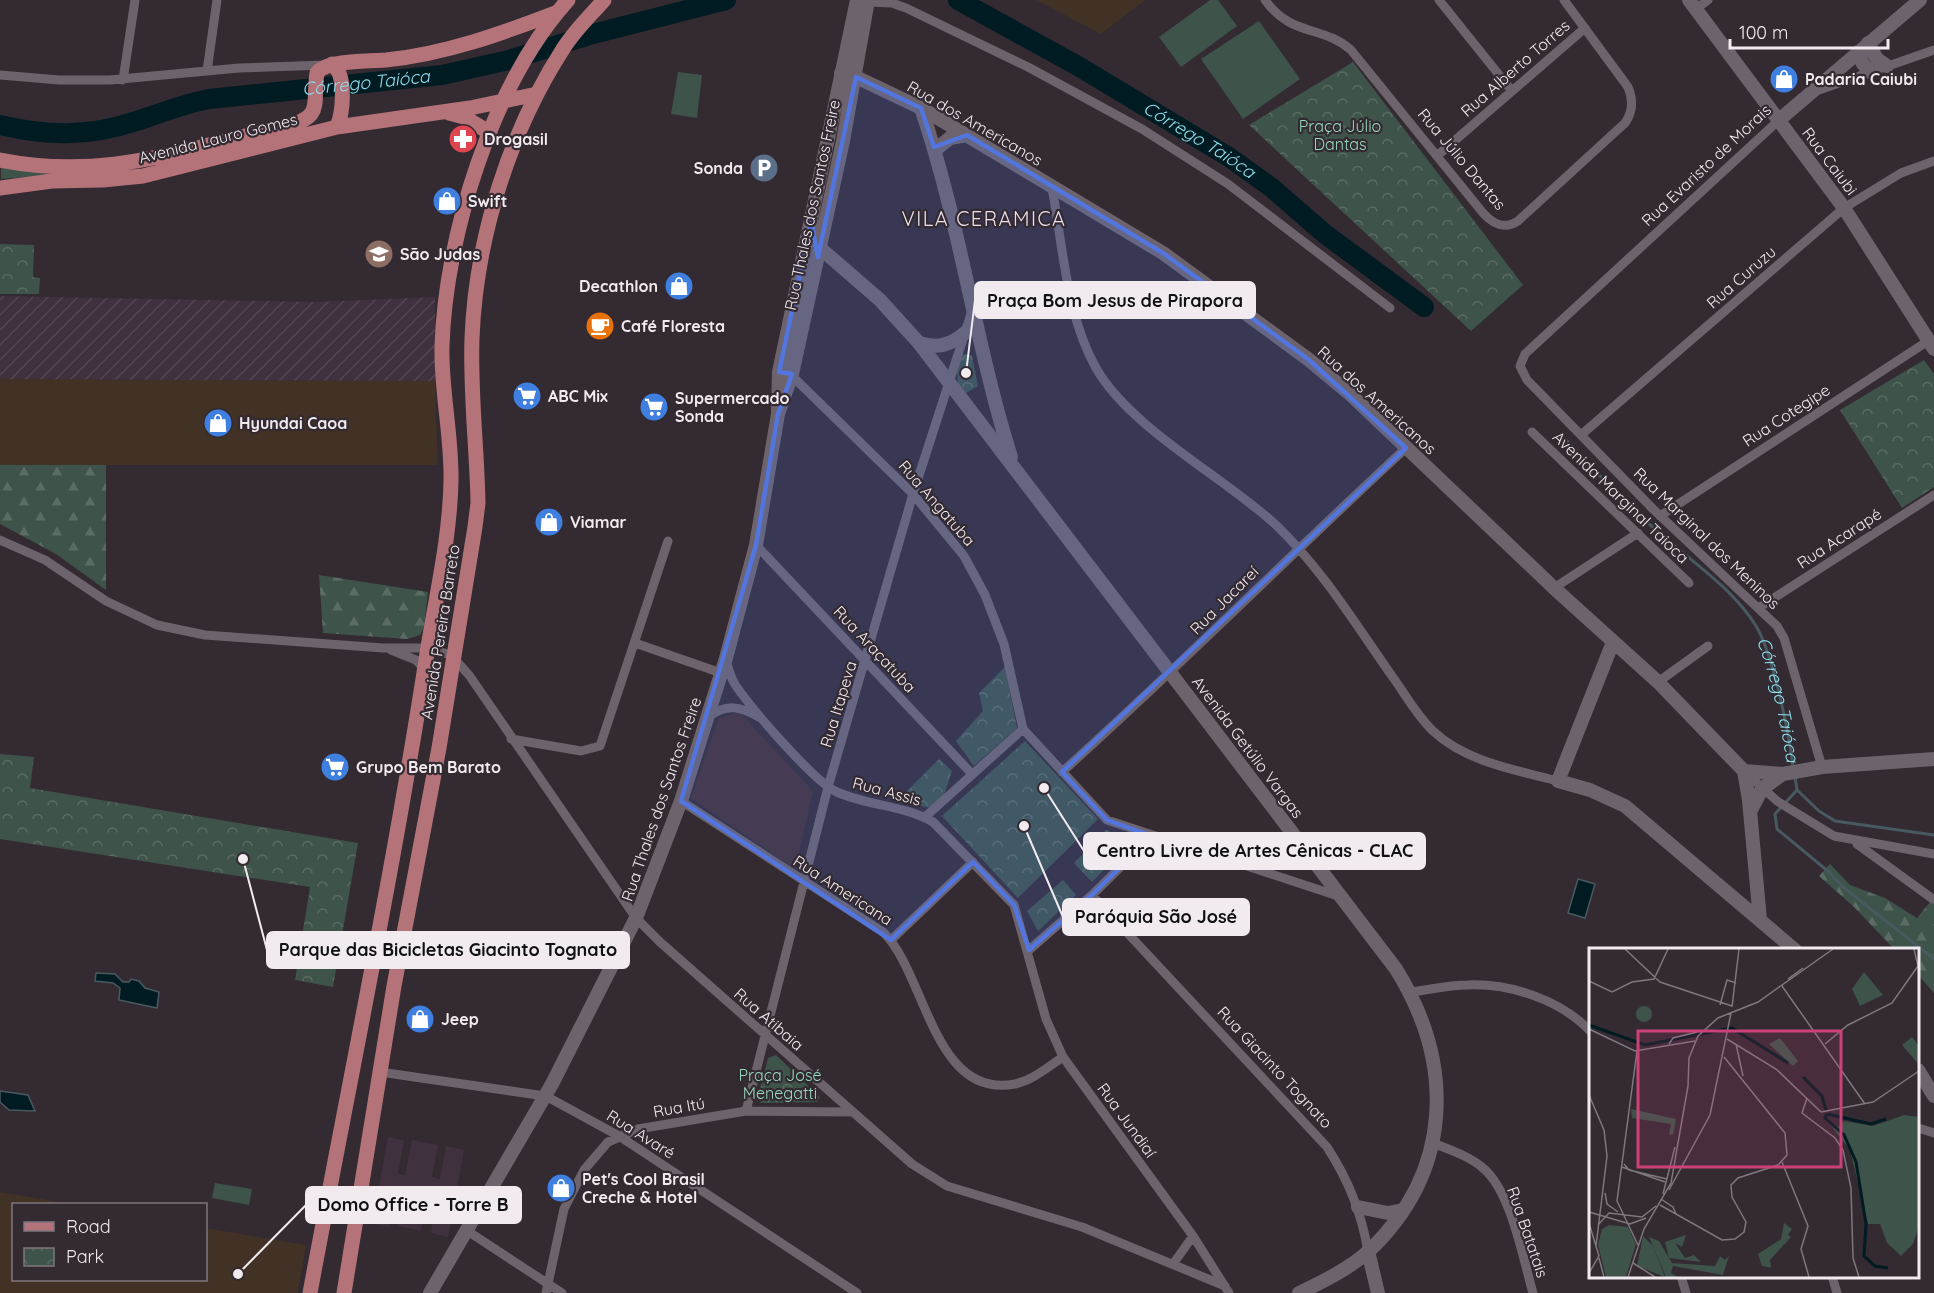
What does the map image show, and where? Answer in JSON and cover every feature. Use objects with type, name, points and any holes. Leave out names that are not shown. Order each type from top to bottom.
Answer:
[{"type":"main road","name":"Avenida Pereira Barreto","points":[[310,1293],[370,981],[425,670],[451,485],[442,350],[448,284],[464,212],[503,101],[537,43],[568,0]]},
{"type":"main road","name":"Avenida Pereira Barreto","points":[[344,1293],[380,1072],[454,658],[478,502],[472,350],[477,281],[498,189],[537,94],[575,32],[604,0]]},
{"type":"main road","points":[[322,72],[440,51],[500,34],[558,12]]},
{"type":"main road","points":[[322,72],[338,70],[341,80],[337,127]]},
{"type":"main road","name":"Avenida Lauro Gomes","points":[[0,160],[65,168],[128,164],[295,125],[310,116],[316,101],[322,72]]},
{"type":"main road","name":"Avenida Lauro Gomes","points":[[0,188],[142,176],[337,127],[443,112],[537,94]]},
{"type":"main road","name":"Avenida Lauro Gomes","points":[[443,112],[464,117],[490,133]]},
{"type":"main road","points":[[0,201],[21,185]]},
{"type":"street","points":[[123,80],[135,0]]},
{"type":"street","points":[[207,71],[217,0]]},
{"type":"street","name":"Rua Júlio Dantas","points":[[1265,0],[1275,13],[1292,25],[1344,44],[1492,222],[1510,225],[1518,221],[1625,123],[1631,107],[1628,87],[1585,28]]},
{"type":"street","points":[[1439,0],[1512,91]]},
{"type":"street","points":[[1564,0],[1585,28]]},
{"type":"street","points":[[1692,5],[1708,0]]},
{"type":"street","name":"Rua Evaristo de Morais","points":[[1521,361],[1534,346],[1779,120],[1920,0]]},
{"type":"street","points":[[864,1],[892,3],[906,8],[1028,67],[1142,129],[1228,184],[1390,308]]},
{"type":"street","name":"Rua Thales dos Santos Freire","points":[[785,373],[811,221],[841,73],[864,1]]},
{"type":"street","name":"Rua Thales dos Santos Freire","points":[[430,1293],[544,1096],[636,918],[681,801],[726,658],[756,545],[778,414],[776,392],[785,373],[820,248],[856,77],[864,1]]},
{"type":"street","name":"Rua Caiubi","points":[[1692,5],[1844,208],[1931,345]]},
{"type":"street","name":"Rua Alberto Torres","points":[[1438,155],[1585,28]]},
{"type":"street","points":[[1863,48],[1887,66]]},
{"type":"street","points":[[1863,48],[1863,64],[1870,72]]},
{"type":"street","points":[[1811,92],[1934,50]]},
{"type":"street","points":[[0,75],[59,80],[123,80],[285,66],[322,72]]},
{"type":"street","points":[[285,66],[322,72]]},
{"type":"street","name":"Rua dos Americanos","points":[[841,73],[856,77],[921,108],[1162,253],[1308,359],[1348,393],[1554,588],[1658,682],[1744,771]]},
{"type":"street","points":[[921,108],[935,150],[993,402],[1014,466]]},
{"type":"street","points":[[935,150],[950,138],[967,135]]},
{"type":"street","name":"Rua Curuzu","points":[[1581,435],[1844,208],[1902,173],[1933,163]]},
{"type":"street","points":[[1052,188],[1072,301],[1085,347],[1097,370],[1144,422],[1249,502],[1299,548],[1433,731],[1473,756],[1590,790],[1625,806],[1794,948]]},
{"type":"street","points":[[811,221],[820,248]]},
{"type":"street","name":"Avenida Getúlio Vargas","points":[[820,248],[880,300],[919,343],[1396,969],[1411,992],[1424,1023],[1438,1094],[1438,1119],[1433,1143],[1420,1181],[1403,1210],[1368,1251],[1327,1279],[1299,1293]]},
{"type":"street","name":"Rua Itapeva","points":[[746,1111],[828,787],[867,661],[913,494],[972,310]]},
{"type":"street","points":[[919,343],[941,346],[956,340],[966,332]]},
{"type":"street","name":"Rua Cotegipe","points":[[1660,516],[1931,345]]},
{"type":"street","name":"Rua Marginal dos Meninos","points":[[1521,361],[1521,370],[1527,380],[1660,516],[1760,607],[1784,638],[1822,767]]},
{"type":"street","name":"Rua Angatuba","points":[[785,373],[913,494],[952,540],[985,596],[1005,644],[1023,729]]},
{"type":"street","name":"Avenida Marginal Taioca","points":[[1532,432],[1689,584]]},
{"type":"street","name":"Rua Jacareí","points":[[1062,772],[1172,674],[1299,548],[1406,448]]},
{"type":"street","name":"Rua Acarapé","points":[[1760,607],[1934,495]]},
{"type":"street","points":[[1554,588],[1638,533]]},
{"type":"street","points":[[0,540],[45,560],[106,601],[157,626],[205,635],[383,648],[428,648],[443,651],[454,658]]},
{"type":"street","points":[[511,739],[581,751],[596,749],[603,738],[668,541]]},
{"type":"street","name":"Rua Araçatuba","points":[[756,545],[972,774]]},
{"type":"street","points":[[1558,781],[1613,642]]},
{"type":"street","points":[[635,643],[721,674]]},
{"type":"street","points":[[1658,682],[1708,646]]},
{"type":"street","points":[[383,648],[411,657],[425,670]]},
{"type":"street","name":"Rua Atibaia","points":[[454,658],[469,675],[636,918],[912,1164],[947,1186],[1082,1227],[1173,1264],[1227,1290]]},
{"type":"street","name":"Rua Assis","points":[[726,658],[736,686],[763,720],[828,787],[854,798],[925,817]]},
{"type":"street","name":"Rua Assis","points":[[709,716],[721,708],[733,706],[763,720]]},
{"type":"street","points":[[925,817],[1023,729],[1107,820],[1341,897]]},
{"type":"street","points":[[1744,771],[1801,773],[1822,767],[1934,759]]},
{"type":"street","points":[[1744,771],[1760,920]]},
{"type":"street","points":[[1744,771],[1786,808],[1825,831],[1852,840],[1934,854]]},
{"type":"street","points":[[1750,812],[1762,789],[1784,774]]},
{"type":"street","name":"Rua Americana","points":[[681,801],[805,883],[863,918],[891,940],[903,957],[946,1054],[967,1074],[990,1083],[1014,1084],[1037,1074],[1063,1057]]},
{"type":"street","name":"Rua Jundiaí","points":[[925,817],[1014,905],[1029,950],[1046,1018],[1063,1057],[1193,1236],[1227,1290]]},
{"type":"street","points":[[1029,950],[1092,895],[1152,836]]},
{"type":"street","points":[[1852,840],[1933,899]]},
{"type":"street","points":[[891,940],[973,862]]},
{"type":"street","name":"Rua Giacinto Tognato","points":[[1092,895],[1327,1147],[1344,1174],[1358,1207],[1378,1293]]},
{"type":"street","points":[[1411,992],[1467,985],[1500,987],[1558,1006],[1577,1017],[1589,1030]]},
{"type":"street","name":"Rua Avaré","points":[[380,1072],[544,1096],[619,1136],[857,1293]]},
{"type":"street","points":[[1919,1073],[1934,1096]]},
{"type":"street","name":"Rua Itú","points":[[547,1288],[564,1209],[572,1189],[598,1152],[619,1136],[638,1130],[746,1111],[852,1112]]},
{"type":"street","points":[[1919,1129],[1934,1133]]},
{"type":"street","name":"Rua Batatais","points":[[1433,1143],[1470,1160],[1491,1176],[1510,1218],[1533,1293]]},
{"type":"street","points":[[1358,1207],[1388,1213],[1403,1210]]},
{"type":"street","points":[[466,1230],[547,1288],[562,1293]]},
{"type":"street","points":[[1173,1264],[1193,1236]]},
{"type":"street","points":[[1682,1278],[1686,1293]]},
{"type":"street","points":[[1833,1278],[1837,1293]]},
{"type":"highlighted area","points":[[856,77],[921,108],[934,147],[967,135],[1163,253],[1308,359],[1406,448],[1062,772],[1107,820],[1152,836],[1092,895],[1029,950],[1014,905],[973,862],[891,940],[681,801],[756,545],[778,414],[792,374],[779,372],[811,221],[818,257]]},
{"type":"shaded area","points":[[1036,0],[1145,0],[1101,34]]},
{"type":"shaded area","points":[[0,296],[315,302],[435,297],[435,381],[0,379]]},
{"type":"shaded area","name":"Hyundai Caoa","points":[[0,379],[435,381],[438,465],[0,465]]},
{"type":"shaded area","points":[[739,712],[813,791],[795,869],[691,798],[719,718]]},
{"type":"shaded area","points":[[388,1137],[404,1140],[398,1174],[405,1175],[412,1140],[438,1145],[432,1177],[440,1179],[446,1146],[464,1150],[448,1237],[431,1233],[436,1201],[427,1200],[421,1231],[397,1226],[402,1195],[396,1193],[389,1227],[372,1224]]},
{"type":"shaded area","points":[[0,1192],[65,1203],[12,1203],[12,1281],[207,1281],[207,1228],[306,1245],[298,1293],[0,1293]]},
{"type":"green space","points":[[1210,0],[1218,0],[1237,26],[1181,67],[1159,37]]},
{"type":"green space","points":[[1259,21],[1300,79],[1243,119],[1201,59]]},
{"type":"green space","name":"Praça Júlio Dantas","points":[[1353,62],[1523,285],[1471,331],[1249,125]]},
{"type":"green space","points":[[678,72],[702,75],[697,118],[671,114]]},
{"type":"green space","points":[[1,167],[57,175],[1,179]]},
{"type":"green space","points":[[0,244],[34,245],[33,277],[40,278],[39,294],[0,294]]},
{"type":"green space","points":[[961,355],[972,356],[978,386],[966,393],[958,384],[957,369]]},
{"type":"green space","points":[[1924,360],[1934,374],[1934,487],[1902,508],[1840,410]]},
{"type":"green space","points":[[0,465],[106,465],[106,590],[56,554],[0,524]]},
{"type":"green space","points":[[319,575],[428,592],[424,627],[420,635],[407,639],[323,633]]},
{"type":"green space","points":[[1005,667],[1017,728],[974,766],[956,741],[983,711],[979,693]]},
{"type":"green space","points":[[1025,741],[1098,819],[1018,898],[942,816]]},
{"type":"green space","points":[[0,754],[34,757],[30,788],[358,843],[333,987],[295,980],[310,887],[0,839]]},
{"type":"green space","points":[[939,759],[952,771],[944,795],[931,808],[897,801]]},
{"type":"green space","points":[[1106,830],[1132,841],[1092,882],[1074,863]]},
{"type":"green space","points":[[1830,864],[1850,885],[1885,898],[1917,918],[1934,897],[1934,993],[1919,976],[1919,948],[1893,948],[1854,907],[1819,876]]},
{"type":"green space","points":[[1063,880],[1076,895],[1038,931],[1027,911]]},
{"type":"green space","name":"Praça José Menegatti","points":[[776,1055],[820,1097],[817,1102],[761,1103],[758,1097],[768,1058]]},
{"type":"green space","points":[[215,1183],[252,1189],[249,1205],[212,1198]]},
{"type":"water","points":[[1578,879],[1595,884],[1585,918],[1568,913]]},
{"type":"water","points":[[96,973],[115,974],[123,982],[129,982],[131,979],[139,981],[145,988],[159,992],[157,1008],[119,1000],[120,988],[113,983],[95,981]]},
{"type":"water","points":[[0,1091],[28,1095],[35,1111],[9,1110],[0,1102]]},
{"type":"waterway","name":"Córrego Taióca","points":[[0,125],[50,133],[83,132],[116,127],[209,99],[442,75],[509,60],[593,34],[726,0]]},
{"type":"waterway","name":"Córrego Taióca","points":[[958,0],[1078,66],[1229,157],[1272,188],[1325,234],[1424,307]]},
{"type":"waterway","name":"Córrego Taióca","points":[[1566,440],[1638,514],[1713,578],[1747,613],[1762,639],[1774,674],[1793,767]]},
{"type":"waterway","name":"Córrego Taióca","points":[[1795,777],[1797,790]]},
{"type":"waterway","name":"Córrego Taióca","points":[[1797,790],[1775,814],[1777,829],[1829,872],[1843,887],[1934,959]]},
{"type":"waterway","points":[[1797,790],[1819,811],[1835,821],[1934,835]]},
{"type":"place","name":"Padaria Caiubi","points":[[1784,79]]},
{"type":"place","name":"Drogasil","points":[[463,139]]},
{"type":"place","name":"Sonda","points":[[764,168]]},
{"type":"place","name":"Swift","points":[[447,201]]},
{"type":"place","name":"São Judas","points":[[379,254]]},
{"type":"place","name":"Decathlon","points":[[679,286]]},
{"type":"place","name":"Café Floresta","points":[[600,326]]},
{"type":"place","name":"Praça Bom Jesus de Pirapora","points":[[966,373]]},
{"type":"place","name":"ABC Mix","points":[[527,396]]},
{"type":"place","name":"Supermercado Sonda","points":[[654,407]]},
{"type":"place","name":"Hyundai Caoa","points":[[218,423]]},
{"type":"place","name":"Viamar","points":[[549,522]]},
{"type":"place","name":"Grupo Bem Barato","points":[[335,767]]},
{"type":"place","name":"Centro Livre de Artes Cênicas - CLAC","points":[[1044,788]]},
{"type":"place","name":"Paróquia São José","points":[[1024,826]]},
{"type":"place","name":"Parque das Bicicletas Giacinto Tognato","points":[[243,859]]},
{"type":"place","name":"Jeep","points":[[420,1019]]},
{"type":"place","name":"Pet's Cool Brasil Creche & Hotel","points":[[561,1188]]},
{"type":"place","name":"Domo Office - Torre B","points":[[238,1274]]},
{"type":"district","name":"VILA CERAMICA","points":[[984,219]]}]
